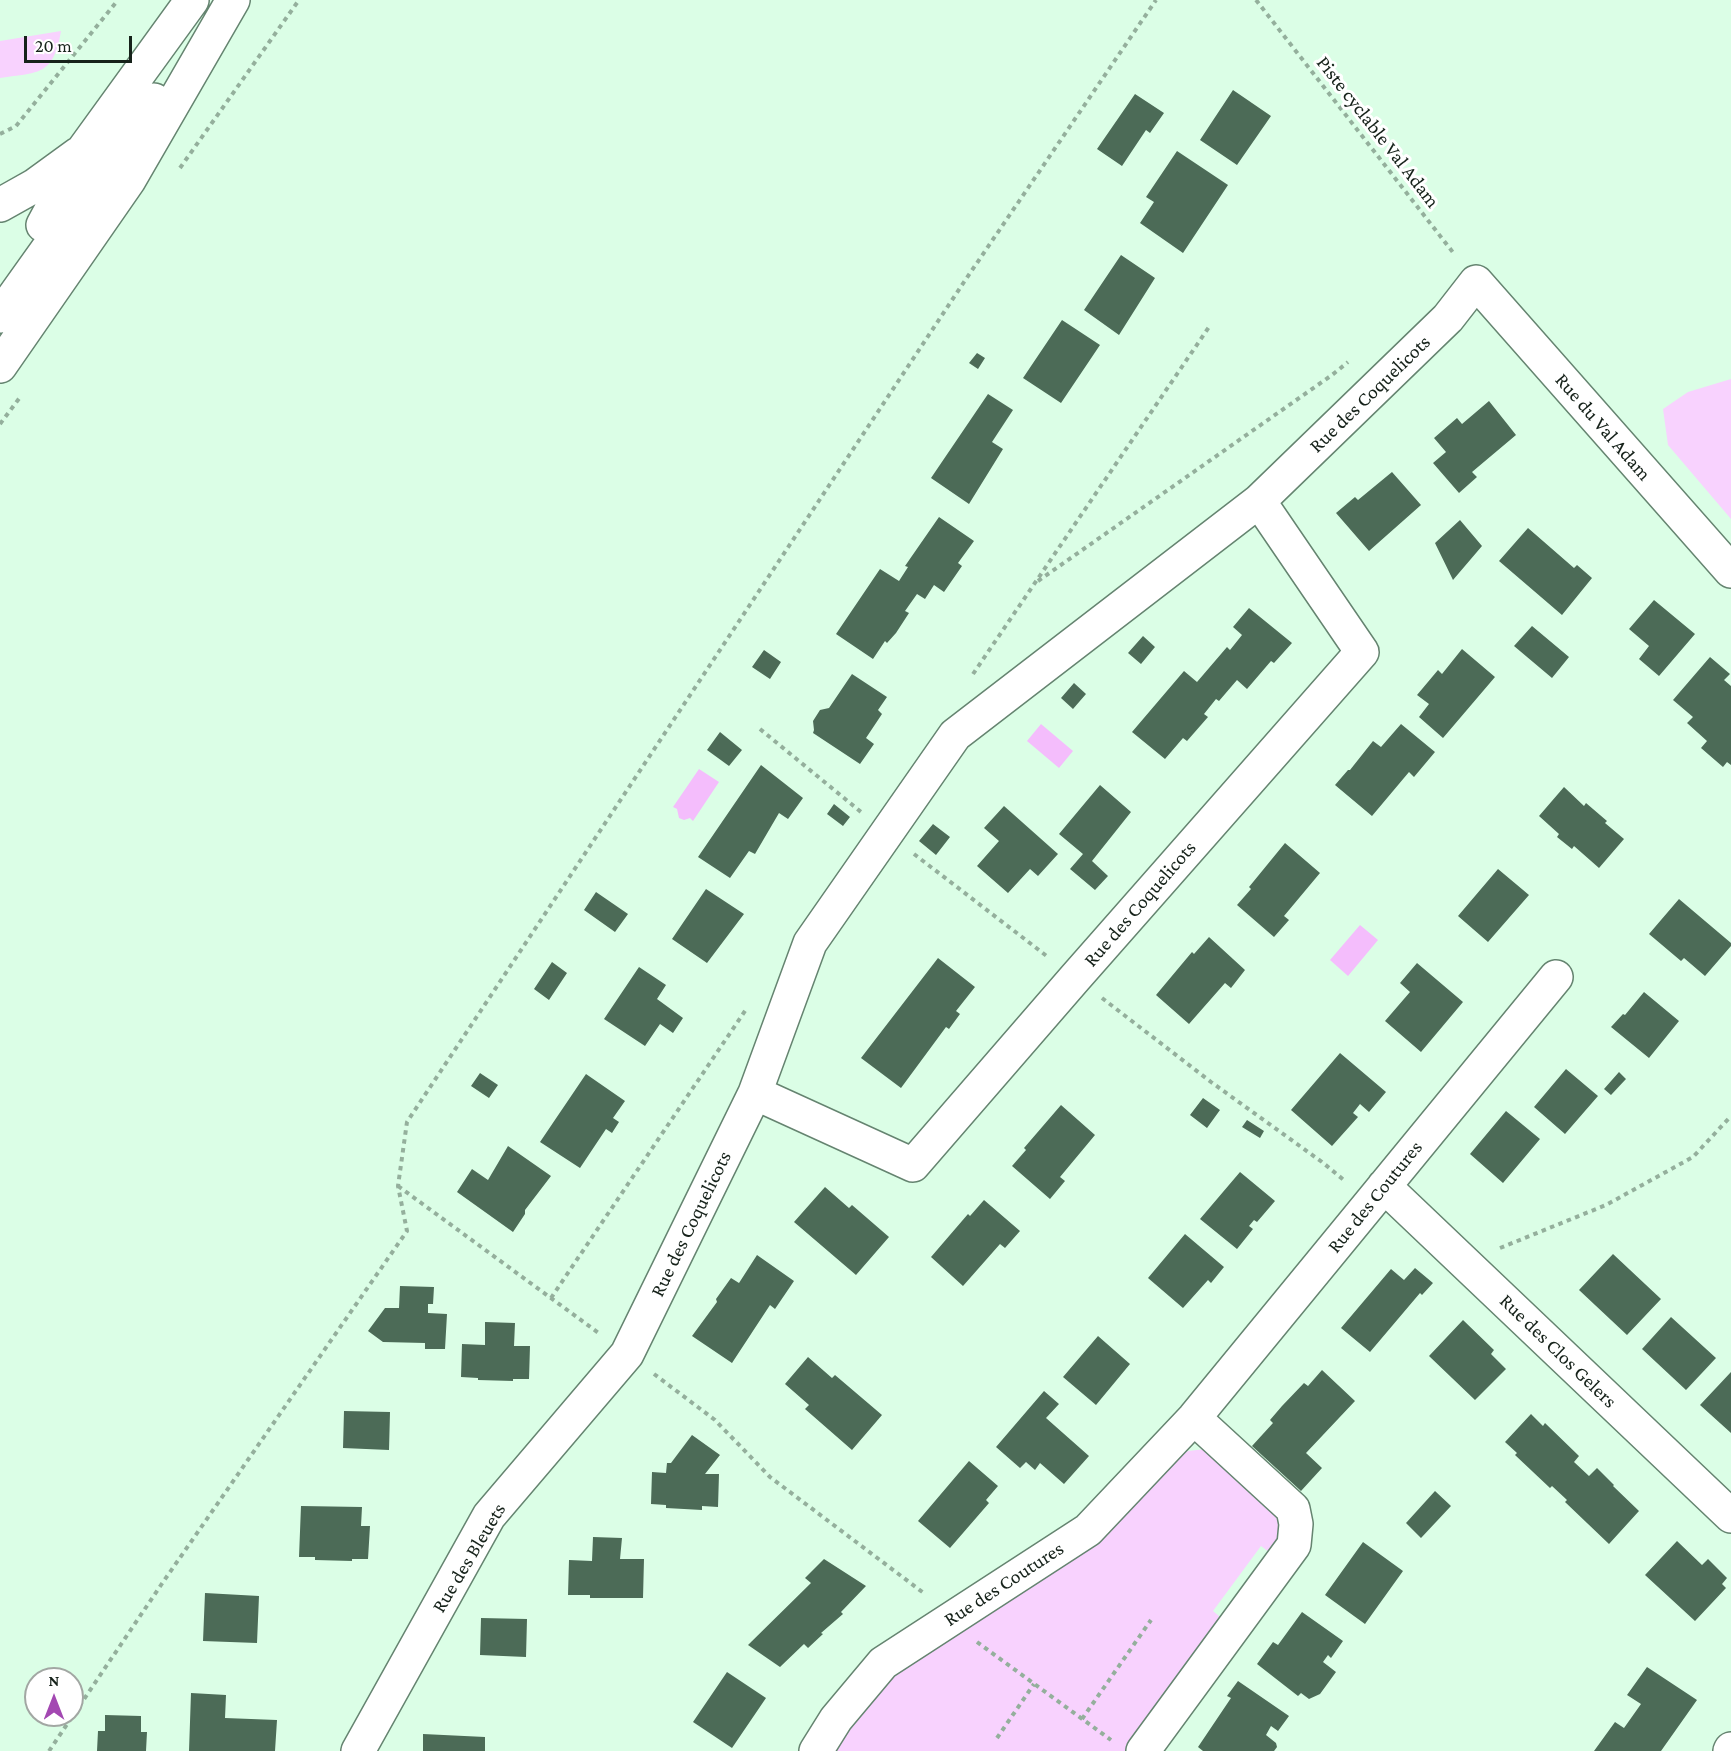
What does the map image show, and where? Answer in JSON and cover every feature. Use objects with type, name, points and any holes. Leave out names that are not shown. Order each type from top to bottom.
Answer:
[{"type":"street","points":[[0,282],[45,223],[84,149],[192,0]]},
{"type":"street","points":[[0,316],[224,0]]},
{"type":"street","points":[[0,366],[129,180],[233,0]]},
{"type":"street","points":[[0,205],[34,186],[84,149]]},
{"type":"street","name":"Rue des Coquelicots","points":[[627,1354],[755,1093],[810,943],[955,735],[1259,501],[1448,318],[1476,282]]},
{"type":"street","name":"Rue du Val Adam","points":[[1476,282],[1731,571]]},
{"type":"street","name":"Rue des Coquelicots","points":[[755,1093],[913,1165],[1362,652],[1259,501]]},
{"type":"street","name":"Rue des Coutures","points":[[816,1751],[836,1719],[884,1663],[1088,1530],[1194,1418],[1556,977]]},
{"type":"street","name":"Rue des Clos Gelers","points":[[1384,1186],[1731,1516]]},
{"type":"street","name":"Rue des Bleuets","points":[[358,1751],[489,1516],[627,1354]]},
{"type":"street","points":[[1130,1748],[1294,1545],[1296,1524],[1293,1509],[1194,1418]]},
{"type":"path","points":[[0,134],[16,126],[118,0]]},
{"type":"path","points":[[49,1751],[161,1585],[407,1231],[398,1186],[407,1122],[964,282],[1156,0]]},
{"type":"path","name":"Piste cyclable Val Adam","points":[[1256,0],[1476,282]]},
{"type":"path","points":[[1035,583],[1332,375],[1353,357]]},
{"type":"path","points":[[1465,1262],[1606,1205],[1693,1157],[1731,1116]]},
{"type":"path","points":[[398,1186],[716,1420],[770,1477],[1034,1684],[1082,1719],[1130,1748]]},
{"type":"path","points":[[1082,1719],[1151,1620]]},
{"type":"path","points":[[997,1738],[1034,1684]]},
{"type":"shaded area","points":[[61,31],[58,46],[49,64],[35,72],[0,78],[0,41]]},
{"type":"shaded area","points":[[1731,379],[1731,519],[1668,445],[1663,409],[1688,392]]},
{"type":"shaded area","points":[[1041,724],[1073,751],[1059,768],[1027,741]]},
{"type":"shaded area","points":[[699,769],[719,782],[693,821],[690,818],[684,820],[679,818],[677,809],[673,807]]},
{"type":"shaded area","points":[[1360,925],[1378,940],[1348,976],[1330,960]]},
{"type":"shaded area","points":[[1206,1449],[1273,1502],[1284,1529],[1273,1555],[1261,1546],[1213,1611],[1225,1621],[1131,1751],[833,1751],[873,1695],[920,1654],[1188,1451]]},
{"type":"building","points":[[1233,90],[1271,116],[1237,165],[1200,140]]},
{"type":"building","points":[[1135,94],[1164,113],[1150,133],[1146,130],[1122,166],[1097,149]]},
{"type":"building","points":[[1177,151],[1228,185],[1183,253],[1140,223],[1154,202],[1146,197]]},
{"type":"building","points":[[1121,255],[1155,278],[1119,335],[1084,310]]},
{"type":"building","points":[[1062,320],[1100,345],[1061,403],[1023,378]]},
{"type":"building","points":[[977,353],[985,358],[978,369],[969,363]]},
{"type":"building","points":[[988,394],[1013,410],[992,442],[1003,449],[969,504],[931,478]]},
{"type":"building","points":[[1489,401],[1516,435],[1472,472],[1477,477],[1459,493],[1433,463],[1446,452],[1434,438],[1457,418],[1462,424]]},
{"type":"building","points":[[1392,472],[1421,505],[1369,551],[1336,513],[1355,497],[1358,500]]},
{"type":"building","points":[[939,517],[974,541],[958,563],[962,566],[944,592],[934,585],[925,599],[917,594],[905,611],[909,613],[896,633],[887,643],[885,641],[873,659],[836,634],[880,569],[899,581],[908,567],[905,566]]},
{"type":"building","points":[[1460,520],[1482,546],[1453,580],[1435,543]]},
{"type":"building","points":[[1528,528],[1574,568],[1577,565],[1592,578],[1562,615],[1499,561]]},
{"type":"building","points":[[1654,600],[1695,634],[1659,676],[1639,659],[1649,646],[1629,629]]},
{"type":"building","points":[[1249,608],[1292,643],[1274,663],[1271,661],[1247,689],[1237,680],[1219,701],[1216,699],[1204,714],[1208,717],[1187,741],[1183,738],[1165,759],[1132,732],[1184,671],[1197,682],[1227,647],[1230,650],[1242,635],[1233,627]]},
{"type":"building","points":[[1532,626],[1569,657],[1552,678],[1514,646]]},
{"type":"building","points":[[1143,636],[1155,647],[1141,664],[1128,653]]},
{"type":"building","points":[[1462,649],[1495,677],[1443,738],[1419,717],[1429,704],[1417,695],[1438,670],[1442,674]]},
{"type":"building","points":[[764,650],[781,662],[770,679],[752,667]]},
{"type":"building","points":[[1710,657],[1730,674],[1724,680],[1731,686],[1731,765],[1727,762],[1723,767],[1701,748],[1707,741],[1687,723],[1693,717],[1673,700]]},
{"type":"building","points":[[852,674],[887,697],[878,710],[882,714],[866,738],[874,744],[860,764],[813,733],[813,721],[820,710],[829,708]]},
{"type":"building","points":[[1074,683],[1086,694],[1073,709],[1061,698]]},
{"type":"building","points":[[1401,724],[1435,752],[1414,777],[1409,772],[1372,816],[1335,785],[1373,741],[1381,747]]},
{"type":"building","points":[[720,732],[742,750],[729,766],[707,750]]},
{"type":"building","points":[[761,765],[803,798],[788,819],[779,813],[755,854],[749,851],[730,878],[698,857]]},
{"type":"building","points":[[1100,785],[1131,812],[1092,861],[1108,876],[1095,890],[1070,869],[1083,854],[1059,834]]},
{"type":"building","points":[[1564,787],[1584,806],[1586,803],[1607,821],[1605,823],[1624,839],[1599,868],[1574,846],[1572,849],[1557,837],[1559,834],[1539,816]]},
{"type":"building","points":[[834,804],[850,817],[843,826],[827,814]]},
{"type":"building","points":[[1004,806],[1058,854],[1038,876],[1030,869],[1008,893],[977,866],[999,841],[984,828]]},
{"type":"building","points":[[933,824],[950,837],[936,855],[919,841]]},
{"type":"building","points":[[1285,843],[1320,873],[1284,916],[1289,920],[1274,937],[1237,905]]},
{"type":"building","points":[[1498,869],[1529,895],[1488,942],[1458,916]]},
{"type":"building","points":[[706,889],[744,914],[707,963],[672,939]]},
{"type":"building","points":[[596,892],[628,914],[615,932],[584,910]]},
{"type":"building","points":[[1679,899],[1731,943],[1731,946],[1705,976],[1684,958],[1681,961],[1649,934]]},
{"type":"building","points":[[1209,937],[1245,970],[1231,988],[1225,983],[1189,1024],[1156,995],[1192,952],[1194,954]]},
{"type":"building","points":[[938,958],[975,987],[956,1011],[960,1014],[949,1029],[946,1027],[901,1088],[861,1058]]},
{"type":"building","points":[[552,962],[567,973],[549,1000],[534,989]]},
{"type":"building","points":[[1417,963],[1463,1002],[1421,1052],[1385,1021],[1410,992],[1400,983]]},
{"type":"building","points":[[639,967],[666,985],[657,999],[683,1018],[673,1033],[660,1024],[645,1046],[604,1019]]},
{"type":"building","points":[[1644,992],[1679,1021],[1649,1058],[1611,1027],[1623,1014],[1625,1015]]},
{"type":"building","points":[[1340,1053],[1386,1092],[1369,1112],[1360,1104],[1353,1113],[1358,1117],[1332,1146],[1291,1110]]},
{"type":"building","points":[[1566,1069],[1598,1096],[1565,1134],[1534,1107]]},
{"type":"building","points":[[1619,1072],[1626,1079],[1611,1095],[1604,1089]]},
{"type":"building","points":[[480,1073],[498,1085],[489,1098],[471,1086]]},
{"type":"building","points":[[586,1074],[625,1101],[613,1118],[619,1122],[612,1133],[606,1129],[580,1168],[540,1142]]},
{"type":"building","points":[[1203,1098],[1220,1110],[1207,1128],[1190,1115]]},
{"type":"building","points":[[1061,1105],[1095,1135],[1060,1177],[1065,1181],[1050,1199],[1012,1166],[1026,1150],[1024,1148]]},
{"type":"building","points":[[1506,1111],[1540,1139],[1503,1183],[1470,1154]]},
{"type":"building","points":[[1247,1120],[1264,1131],[1260,1138],[1242,1127]]},
{"type":"building","points":[[508,1146],[551,1176],[525,1210],[525,1214],[513,1232],[457,1192],[472,1169],[488,1180]]},
{"type":"building","points":[[1240,1172],[1275,1201],[1257,1222],[1254,1220],[1249,1226],[1253,1229],[1237,1249],[1200,1219]]},
{"type":"building","points":[[825,1187],[849,1208],[852,1205],[889,1237],[856,1275],[794,1222]]},
{"type":"building","points":[[984,1200],[1020,1231],[1005,1248],[1000,1244],[963,1286],[931,1257],[968,1214],[970,1216]]},
{"type":"building","points":[[1185,1234],[1224,1267],[1211,1283],[1208,1280],[1183,1308],[1148,1278]]},
{"type":"building","points":[[1613,1254],[1661,1299],[1627,1335],[1579,1290]]},
{"type":"building","points":[[757,1255],[794,1281],[775,1309],[770,1305],[732,1363],[692,1336],[731,1278],[739,1283]]},
{"type":"building","points":[[1415,1268],[1433,1283],[1422,1295],[1420,1293],[1370,1352],[1341,1328],[1391,1269],[1404,1280]]},
{"type":"building","points":[[400,1286],[434,1287],[433,1304],[428,1304],[428,1313],[447,1314],[445,1349],[425,1349],[425,1343],[383,1342],[368,1331],[385,1308],[399,1308]]},
{"type":"building","points":[[1671,1317],[1716,1358],[1686,1390],[1642,1349]]},
{"type":"building","points":[[1463,1320],[1494,1350],[1491,1354],[1506,1369],[1475,1400],[1429,1356]]},
{"type":"building","points":[[485,1322],[515,1323],[514,1346],[530,1346],[529,1379],[478,1380],[478,1378],[461,1377],[462,1344],[485,1345]]},
{"type":"building","points":[[1098,1336],[1130,1364],[1096,1405],[1063,1377]]},
{"type":"building","points":[[808,1357],[832,1378],[835,1375],[882,1415],[852,1450],[805,1409],[809,1405],[785,1384]]},
{"type":"building","points":[[1322,1370],[1355,1401],[1306,1453],[1322,1468],[1301,1491],[1252,1446],[1273,1423],[1270,1420],[1282,1406],[1304,1383],[1308,1386]]},
{"type":"building","points":[[1731,1372],[1731,1433],[1700,1405]]},
{"type":"building","points":[[1044,1391],[1059,1404],[1046,1418],[1089,1456],[1064,1484],[1040,1463],[1035,1470],[1026,1462],[1020,1468],[996,1447]]},
{"type":"building","points":[[344,1411],[390,1412],[389,1450],[343,1448]]},
{"type":"building","points":[[1531,1414],[1543,1426],[1545,1423],[1579,1456],[1574,1462],[1589,1476],[1597,1468],[1639,1511],[1609,1544],[1565,1502],[1567,1500],[1552,1486],[1550,1488],[1515,1455],[1517,1453],[1505,1442]]},
{"type":"building","points":[[692,1435],[720,1455],[705,1474],[719,1474],[718,1507],[702,1506],[702,1510],[666,1508],[666,1505],[651,1504],[652,1472],[666,1473],[667,1463],[671,1463]]},
{"type":"building","points":[[969,1461],[998,1486],[986,1500],[989,1503],[950,1548],[918,1521]]},
{"type":"building","points":[[1435,1491],[1451,1506],[1421,1538],[1406,1523]]},
{"type":"building","points":[[301,1506],[362,1507],[361,1526],[370,1526],[368,1559],[315,1560],[315,1557],[299,1557]]},
{"type":"building","points":[[593,1537],[622,1538],[620,1559],[644,1559],[643,1598],[590,1598],[590,1595],[568,1595],[569,1560],[592,1561]]},
{"type":"building","points":[[1677,1541],[1702,1565],[1708,1559],[1727,1578],[1722,1584],[1726,1588],[1695,1621],[1645,1575]]},
{"type":"building","points":[[1363,1542],[1403,1571],[1365,1624],[1325,1595]]},
{"type":"building","points":[[824,1559],[866,1586],[841,1612],[843,1614],[821,1633],[823,1634],[808,1648],[804,1644],[780,1667],[748,1645],[811,1583],[805,1578]]},
{"type":"building","points":[[205,1593],[259,1596],[257,1643],[203,1641]]},
{"type":"building","points":[[1302,1612],[1343,1641],[1331,1658],[1328,1655],[1323,1662],[1336,1672],[1320,1694],[1309,1699],[1301,1693],[1298,1696],[1257,1664],[1273,1642],[1278,1645]]},
{"type":"building","points":[[481,1618],[527,1619],[526,1657],[480,1655]]},
{"type":"building","points":[[1647,1667],[1697,1700],[1661,1751],[1594,1751],[1615,1722],[1624,1728],[1641,1704],[1627,1695]]},
{"type":"building","points":[[727,1672],[766,1698],[732,1748],[693,1722]]},
{"type":"building","points":[[1238,1681],[1289,1716],[1278,1731],[1271,1726],[1266,1735],[1276,1743],[1277,1747],[1274,1751],[1203,1751],[1198,1747],[1231,1698],[1227,1696]]},
{"type":"building","points":[[191,1693],[226,1695],[225,1718],[277,1720],[275,1751],[189,1751]]},
{"type":"building","points":[[105,1715],[141,1716],[141,1732],[147,1732],[146,1751],[97,1751],[98,1731],[105,1731]]},
{"type":"building","points":[[423,1734],[485,1737],[485,1751],[423,1751]]}]
